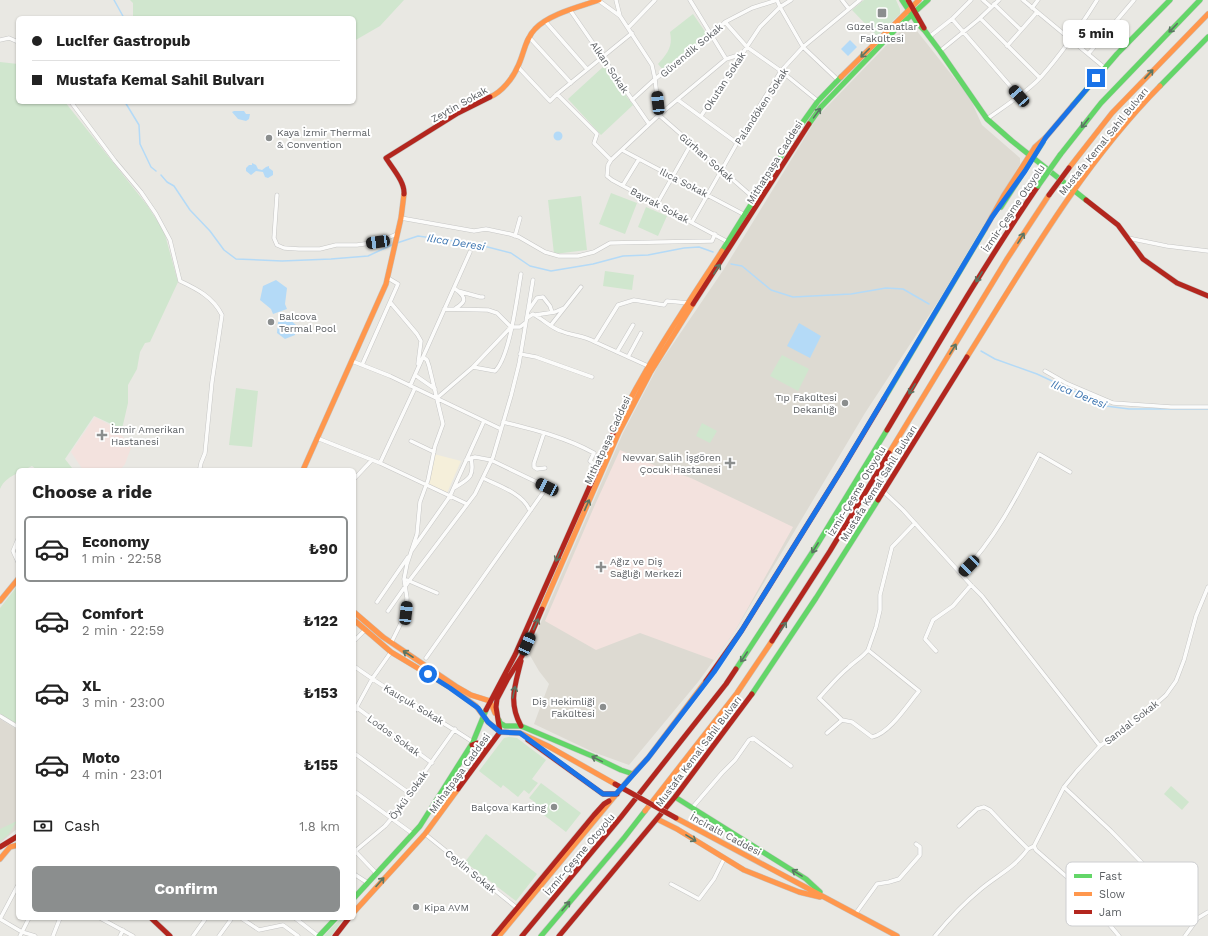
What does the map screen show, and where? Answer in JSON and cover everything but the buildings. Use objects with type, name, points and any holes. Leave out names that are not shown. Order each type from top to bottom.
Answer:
[{"type":"main road","name":"Zeytin Sokak","points":[[401,218],[404,191],[400,180],[386,158],[458,113],[501,90],[518,67],[529,37],[535,29],[545,21],[599,0]]},
{"type":"main road","points":[[902,0],[912,10]]},
{"type":"main road","points":[[902,0],[902,16]]},
{"type":"main road","points":[[908,0],[918,24],[940,51],[987,119],[1031,157],[1074,189],[1118,225],[1144,259],[1177,283],[1208,296]]},
{"type":"main road","name":"Mithatpaşa Caddesi","points":[[356,910],[425,834],[500,732],[500,723],[496,703],[505,683],[522,656],[622,427],[650,373],[669,341],[821,107],[895,30],[920,0]]},
{"type":"main road","name":"Mithatpaşa Caddesi","points":[[356,896],[420,826],[473,744],[490,701],[515,654],[602,457],[631,396],[648,366],[728,242],[798,128],[818,101],[902,16],[928,0]]},
{"type":"main road","points":[[500,936],[633,774],[648,758],[714,672],[742,630],[842,469],[992,217],[1031,157],[1046,137],[1105,68],[1168,0]]},
{"type":"main road","name":"İzmir-Çeşme Otoyolu","points":[[522,936],[621,817],[726,684],[817,545],[1016,218],[1060,155],[1101,104],[1200,0]]},
{"type":"main road","name":"İzmir-Çeşme Otoyolu","points":[[541,936],[624,838],[738,693],[826,558],[1007,259],[1069,168],[1112,114],[1208,14]]},
{"type":"main road","name":"Mustafa Kemal Sahil Bulvarı","points":[[559,936],[675,798],[747,702],[816,598],[1074,189],[1145,101],[1208,37]]},
{"type":"main road","points":[[304,468],[384,293],[401,218]]},
{"type":"main road","points":[[0,600],[16,581]]},
{"type":"main road","points":[[356,614],[391,643],[467,693],[490,701],[500,723],[505,726],[522,726],[633,774]]},
{"type":"main road","points":[[356,622],[391,652],[468,700],[478,708],[484,717],[500,732],[520,733],[548,746]]},
{"type":"main road","points":[[515,654],[522,656],[512,702],[515,718],[522,726],[548,746]]},
{"type":"main road","points":[[520,733],[603,794],[615,797]]},
{"type":"main road","points":[[473,744],[477,743],[481,745],[484,753]]},
{"type":"main road","name":"İnciraltı Caddesi","points":[[548,746],[716,840],[897,936]]},
{"type":"main road","points":[[603,794],[604,804]]},
{"type":"main road","points":[[494,936],[604,804],[615,797]]},
{"type":"main road","points":[[675,798],[806,879],[827,898]]},
{"type":"main road","points":[[657,819],[677,829],[744,870],[799,892],[827,898]]},
{"type":"main road","points":[[0,847],[16,837]]},
{"type":"main road","points":[[0,859],[10,847],[16,846]]},
{"type":"main road","points":[[158,920],[170,936]]},
{"type":"main road","points":[[319,936],[334,920]]},
{"type":"main road","points":[[335,936],[347,920]]},
{"type":"street","points":[[599,0],[620,16],[629,27],[652,65],[659,114]]},
{"type":"street","points":[[616,0],[620,16]]},
{"type":"street","points":[[629,27],[655,0]]},
{"type":"street","points":[[690,0],[726,59]]},
{"type":"street","points":[[777,0],[803,48],[838,80]]},
{"type":"street","name":"Güvendik Sokak","points":[[632,100],[655,79],[711,36],[725,22],[752,8],[777,0]]},
{"type":"street","name":"Okutan Sokak","points":[[701,116],[760,27],[780,7],[791,0]]},
{"type":"street","points":[[842,0],[849,9]]},
{"type":"street","points":[[929,37],[952,19],[971,0]]},
{"type":"street","points":[[983,0],[993,6],[1021,30]]},
{"type":"street","points":[[940,51],[999,0]]},
{"type":"street","points":[[1023,0],[1089,53],[1105,68]]},
{"type":"street","points":[[1032,8],[1038,0]]},
{"type":"street","points":[[987,119],[1019,96],[1040,78],[1071,40],[1097,0]]},
{"type":"street","points":[[1089,53],[1134,0]]},
{"type":"street","name":"Palandöken Sokak","points":[[692,222],[721,170],[781,71],[803,48],[857,1]]},
{"type":"street","name":"Alkan Sokak","points":[[570,10],[649,124]]},
{"type":"street","points":[[1007,46],[1038,12]]},
{"type":"street","points":[[980,18],[1040,78]]},
{"type":"street","points":[[952,19],[1019,96]]},
{"type":"street","points":[[545,21],[587,69]]},
{"type":"street","points":[[725,22],[746,47],[781,71],[818,101]]},
{"type":"street","points":[[518,67],[550,101],[632,33]]},
{"type":"street","points":[[529,37],[571,83]]},
{"type":"street","points":[[0,40],[10,38],[16,41]]},
{"type":"street","points":[[557,94],[597,134],[594,143],[611,160],[659,114],[678,100],[726,59],[742,54]]},
{"type":"street","points":[[678,100],[737,143]]},
{"type":"street","points":[[72,104],[115,161],[141,192],[156,214],[170,240],[180,281],[207,296],[222,315],[212,382],[206,453],[200,468]]},
{"type":"street","name":"Gürhan Sokak","points":[[659,114],[691,144],[755,199]]},
{"type":"street","points":[[657,204],[674,177],[691,144]]},
{"type":"street","name":"Ilıca Sokak","points":[[622,150],[708,194],[745,215]]},
{"type":"street","points":[[622,186],[639,159]]},
{"type":"street","name":"Bayrak Sokak","points":[[611,160],[608,165],[607,176],[612,180],[728,242]]},
{"type":"street","points":[[277,195],[274,238],[277,245],[284,248],[320,249],[336,245],[357,245],[378,242],[397,235]]},
{"type":"street","points":[[401,218],[474,231],[486,229],[515,236],[552,255],[578,256],[594,252],[610,243],[712,241],[715,234]]},
{"type":"street","points":[[515,236],[520,218]]},
{"type":"street","points":[[1128,238],[1167,246],[1208,251]]},
{"type":"street","points":[[410,386],[470,252]]},
{"type":"street","points":[[473,367],[495,371],[500,367],[509,343],[521,274]]},
{"type":"street","points":[[362,365],[398,284],[388,278]]},
{"type":"street","points":[[388,611],[475,494],[491,460],[511,396],[533,280]]},
{"type":"street","points":[[551,325],[581,287]]},
{"type":"street","points":[[454,288],[463,295],[464,300],[456,308]]},
{"type":"street","points":[[458,291],[483,297]]},
{"type":"street","points":[[527,313],[537,298],[543,296],[552,312]]},
{"type":"street","points":[[595,342],[618,305],[634,300],[664,305],[667,301],[689,303]]},
{"type":"street","points":[[390,302],[417,334],[421,341],[421,350],[417,370]]},
{"type":"street","points":[[444,309],[456,308],[488,310],[497,313],[511,327],[520,327],[524,325],[526,320],[533,314],[535,315],[552,312],[565,307]]},
{"type":"street","points":[[535,315],[560,331],[587,337],[648,366]]},
{"type":"street","points":[[617,352],[633,325]]},
{"type":"street","points":[[437,398],[473,367],[511,327]]},
{"type":"street","points":[[628,357],[641,333]]},
{"type":"street","points":[[520,354],[536,357],[592,377]]},
{"type":"street","points":[[391,643],[406,613],[407,598],[404,578],[417,534],[420,502],[442,424],[427,360],[423,357]]},
{"type":"street","points":[[352,361],[437,398],[501,429]]},
{"type":"street","points":[[1045,371],[1066,383],[1113,403],[1171,407],[1208,407]]},
{"type":"street","points":[[415,375],[434,389]]},
{"type":"street","points":[[380,463],[415,388]]},
{"type":"street","points":[[377,602],[450,496],[484,421]]},
{"type":"street","points":[[503,422],[564,438],[602,457]]},
{"type":"street","points":[[544,433],[534,467],[537,469],[545,468]]},
{"type":"street","points":[[317,438],[380,463],[467,504]]},
{"type":"street","points":[[412,441],[434,452]]},
{"type":"street","points":[[594,453],[590,461],[598,467]]},
{"type":"street","points":[[962,573],[976,558],[1010,508],[1039,454],[1070,472]]},
{"type":"street","points":[[426,658],[547,487],[491,460],[471,458],[466,460]]},
{"type":"street","points":[[453,488],[470,477],[473,466],[471,458]]},
{"type":"street","points":[[356,477],[372,460]]},
{"type":"street","points":[[482,478],[521,497],[531,510]]},
{"type":"street","points":[[883,491],[915,523],[982,596],[1100,746]]},
{"type":"street","points":[[868,650],[919,691],[887,729],[878,736],[872,737],[852,722],[842,720],[819,698],[850,665],[864,656],[868,650],[880,610],[880,595],[892,547],[915,523]]},
{"type":"street","points":[[16,544],[13,551],[16,558]]},
{"type":"street","points":[[404,578],[437,593]]},
{"type":"street","points":[[936,651],[925,639],[933,620],[953,606],[971,585]]},
{"type":"street","name":"Sandal Sokak","points":[[1034,846],[1064,787],[1100,746],[1157,703],[1166,695],[1176,681],[1184,660],[1196,616],[1208,587]]},
{"type":"street","points":[[356,639],[365,630]]},
{"type":"street","points":[[356,707],[372,678],[391,652]]},
{"type":"street","name":"Kauçuk Sokak","points":[[356,667],[455,729],[473,744]]},
{"type":"street","name":"Lodos Sokak","points":[[356,707],[432,763]]},
{"type":"street","points":[[0,716],[16,726]]},
{"type":"street","points":[[827,734],[842,720]]},
{"type":"street","name":"Öykü Sokak","points":[[356,849],[392,819],[408,793],[432,763],[455,729]]},
{"type":"street","points":[[692,808],[735,760],[749,740],[753,738],[791,766]]},
{"type":"street","points":[[356,754],[408,793]]},
{"type":"street","points":[[1064,787],[1142,862]]},
{"type":"street","points":[[356,792],[413,834]]},
{"type":"street","points":[[959,826],[977,809],[984,807],[990,810],[1028,849]]},
{"type":"street","name":"Ceylin Sokak","points":[[425,834],[517,908]]},
{"type":"street","points":[[856,913],[877,884],[889,882],[899,878],[920,855],[920,847],[916,844]]},
{"type":"street","points":[[935,936],[958,909],[981,889],[1010,868],[1028,849],[1034,846],[1036,850],[1066,877]]},
{"type":"street","points":[[356,853],[376,873]]},
{"type":"street","points":[[671,884],[699,899],[714,879],[724,859]]},
{"type":"street","points":[[356,875],[368,883]]},
{"type":"street","points":[[16,889],[0,919],[21,934],[35,936]]},
{"type":"street","points":[[1198,918],[1208,912]]},
{"type":"street","points":[[21,934],[28,920]]},
{"type":"street","points":[[53,936],[59,920]]},
{"type":"street","points":[[104,920],[133,936]]},
{"type":"street","points":[[193,936],[205,920]]},
{"type":"street","points":[[218,936],[230,920]]},
{"type":"street","points":[[244,920],[259,930],[283,925],[298,936]]},
{"type":"street","points":[[298,920],[319,936]]},
{"type":"street","points":[[1110,926],[1119,936]]},
{"type":"street","points":[[1185,936],[1192,926]]},
{"type":"street","points":[[120,936],[123,930]]},
{"type":"shaded area","points":[[907,24],[913,26],[970,98],[982,125],[1020,158],[1020,164],[941,297],[865,413],[735,631],[698,682],[629,765],[593,752],[534,724],[549,684],[539,671],[528,652],[623,433],[658,366],[724,269],[818,116]]},
{"type":"shaded area","name":"İzmir Amerikan Hastanesi","points":[[95,417],[110,425],[132,445],[125,464],[122,468],[82,468],[71,452]]},
{"type":"shaded area","points":[[620,450],[656,466],[691,478],[793,527],[735,631],[714,660],[640,633],[596,650],[545,621]]},
{"type":"shaded area","points":[[434,454],[461,461],[447,493],[428,484]]},
{"type":"shaded area","points":[[0,719],[16,729],[16,830],[0,843]]},
{"type":"green space","points":[[130,0],[404,0],[380,26],[356,40],[356,16],[133,16],[133,3]]},
{"type":"green space","points":[[864,0],[896,0],[900,9],[900,14],[877,36],[852,10]]},
{"type":"green space","points":[[693,14],[708,36],[664,71],[658,64],[669,49],[671,41],[670,32]]},
{"type":"green space","points":[[0,62],[16,64],[16,104],[67,104],[147,205],[164,231],[178,282],[150,342],[145,343],[140,352],[137,369],[128,385],[128,403],[122,429],[94,416],[65,459],[72,468],[34,468],[32,466],[28,468],[16,468],[16,474],[8,479],[0,489]]},
{"type":"green space","points":[[604,66],[633,105],[601,135],[568,99]]},
{"type":"green space","points":[[611,193],[637,203],[625,234],[599,224]]},
{"type":"green space","points":[[581,196],[587,250],[554,254],[548,200]]},
{"type":"green space","points":[[646,207],[667,216],[658,236],[638,227]]},
{"type":"green space","points":[[605,271],[634,275],[632,290],[603,286]]},
{"type":"green space","points":[[782,355],[809,369],[798,391],[770,376]]},
{"type":"green space","points":[[236,388],[258,391],[252,447],[229,445]]},
{"type":"green space","points":[[702,423],[717,431],[710,443],[696,436]]},
{"type":"green space","points":[[16,588],[15,723],[0,714],[0,608]]},
{"type":"green space","points":[[504,738],[517,738],[546,760],[532,779],[538,783],[529,794],[524,790],[518,797],[503,785],[501,788],[479,771]]},
{"type":"green space","name":"Balçova Karting","points":[[541,783],[581,813],[566,832],[536,809],[536,803],[529,798]]},
{"type":"green space","points":[[1171,786],[1189,802],[1182,810],[1164,794]]},
{"type":"green space","points":[[16,821],[8,835],[0,841],[0,829]]},
{"type":"green space","points":[[486,834],[537,874],[516,901],[465,862]]},
{"type":"green space","points":[[339,920],[342,921],[331,936],[324,936]]},
{"type":"water","points":[[850,40],[857,47],[848,56],[841,49]]},
{"type":"water","points":[[244,111],[246,114],[250,114],[249,119],[246,121],[238,119],[232,112]]},
{"type":"water","points":[[556,132],[560,132],[562,136],[560,140],[556,140],[554,138],[554,134]]},
{"type":"water","points":[[252,163],[256,165],[258,169],[262,170],[269,166],[269,168],[273,171],[273,175],[268,178],[265,177],[263,172],[256,171],[251,175],[246,171],[246,168],[249,165],[252,165]]},
{"type":"water","points":[[276,280],[287,288],[285,304],[287,309],[273,314],[271,309],[260,300],[263,286]]},
{"type":"water","points":[[288,318],[296,325],[295,335],[285,339],[277,333],[278,322]]},
{"type":"water","points":[[799,323],[821,336],[810,358],[787,346]]},
{"type":"waterway","name":"Ilıca Deresi","points":[[114,0],[123,16]]},
{"type":"waterway","name":"Ilıca Deresi","points":[[126,104],[139,125],[140,144],[151,167],[156,171]]},
{"type":"waterway","name":"Ilıca Deresi","points":[[161,175],[167,182],[174,186],[190,210],[210,231],[224,250],[236,259],[282,261],[368,256],[394,244]]},
{"type":"waterway","name":"Ilıca Deresi","points":[[397,243],[418,236],[476,244],[511,253],[530,266],[551,271],[593,264],[623,256],[648,255],[684,248],[699,247],[713,252]]},
{"type":"waterway","name":"Ilıca Deresi","points":[[731,264],[742,266],[771,290],[793,297],[851,294],[886,288],[903,289],[929,304]]},
{"type":"waterway","name":"Ilıca Deresi","points":[[981,351],[995,359],[1037,374],[1106,406],[1129,409],[1208,409]]},
{"type":"traffic: fast","points":[[902,0],[918,24],[940,51],[987,119],[1086,200]]},
{"type":"traffic: fast","points":[[809,124],[821,107],[895,30],[928,0]]},
{"type":"traffic: fast","points":[[1073,105],[1117,54],[1170,0]]},
{"type":"traffic: fast","points":[[1060,155],[1101,103],[1200,0]]},
{"type":"traffic: fast","points":[[1160,86],[1208,37]]},
{"type":"traffic: fast","points":[[722,251],[798,129],[818,101],[841,77]]},
{"type":"traffic: fast","points":[[1001,207],[1043,142]]},
{"type":"traffic: fast","points":[[1038,186],[1060,155]]},
{"type":"traffic: fast","points":[[884,399],[985,229]]},
{"type":"traffic: fast","points":[[736,669],[817,545],[887,430]]},
{"type":"traffic: fast","points":[[752,694],[816,598],[878,500]]},
{"type":"traffic: fast","points":[[356,896],[420,826],[473,742],[486,710]]},
{"type":"traffic: fast","points":[[499,720],[500,723],[505,726],[521,726],[633,774]]},
{"type":"traffic: fast","points":[[675,797],[806,879],[820,892]]},
{"type":"traffic: fast","points":[[541,936],[645,811]]},
{"type":"traffic: fast","points":[[319,936],[334,920]]},
{"type":"traffic: slow","points":[[490,97],[503,88],[516,71],[529,37],[535,29],[556,15],[599,0]]},
{"type":"traffic: slow","points":[[841,77],[919,0]]},
{"type":"traffic: slow","points":[[1069,168],[1112,113],[1208,14]]},
{"type":"traffic: slow","points":[[967,357],[1033,251],[1080,182],[1105,148],[1160,86]]},
{"type":"traffic: slow","points":[[985,229],[1004,195],[1035,147],[1046,137],[1073,105]]},
{"type":"traffic: slow","points":[[304,468],[386,284],[401,218],[404,194]]},
{"type":"traffic: slow","points":[[889,453],[1007,259],[1049,195]]},
{"type":"traffic: slow","points":[[616,427],[653,359],[722,251]]},
{"type":"traffic: slow","points":[[542,609],[619,432],[650,373],[693,304]]},
{"type":"traffic: slow","points":[[0,601],[16,581]]},
{"type":"traffic: slow","points":[[356,614],[383,637],[457,687],[471,695],[490,701],[495,713]]},
{"type":"traffic: slow","points":[[356,622],[391,652],[451,688],[476,706],[488,722],[500,732],[520,733],[548,746],[615,784]]},
{"type":"traffic: slow","points":[[645,811],[737,693],[772,641]]},
{"type":"traffic: slow","points":[[499,936],[633,774],[648,758],[706,681]]},
{"type":"traffic: slow","points":[[356,910],[425,834],[458,789]]},
{"type":"traffic: slow","points":[[676,818],[897,936]]},
{"type":"traffic: slow","points":[[657,819],[677,829],[744,870],[799,892],[820,897]]},
{"type":"traffic: slow","points":[[0,859],[10,847],[16,846]]},
{"type":"traffic: jam","points":[[908,0],[924,28]]},
{"type":"traffic: jam","points":[[404,194],[404,189],[398,175],[386,158],[458,113],[490,97]]},
{"type":"traffic: jam","points":[[693,304],[809,124]]},
{"type":"traffic: jam","points":[[1049,195],[1069,168]]},
{"type":"traffic: jam","points":[[887,430],[979,276],[1038,186]]},
{"type":"traffic: jam","points":[[1086,200],[1118,225],[1143,259],[1177,283],[1208,296]]},
{"type":"traffic: jam","points":[[878,500],[967,357]]},
{"type":"traffic: jam","points":[[706,681],[742,630],[884,399]]},
{"type":"traffic: jam","points":[[486,710],[515,655],[616,427]]},
{"type":"traffic: jam","points":[[772,641],[830,551],[889,453]]},
{"type":"traffic: jam","points":[[458,789],[500,732],[496,707],[497,699],[522,656],[542,609]]},
{"type":"traffic: jam","points":[[521,661],[514,694],[515,709],[521,726]]},
{"type":"traffic: jam","points":[[522,936],[621,817],[726,684],[736,669]]},
{"type":"traffic: jam","points":[[559,936],[675,797],[752,694]]},
{"type":"traffic: jam","points":[[528,740],[603,794],[617,794]]},
{"type":"traffic: jam","points":[[472,745],[477,743],[481,745],[484,753]]},
{"type":"traffic: jam","points":[[615,784],[676,818]]},
{"type":"traffic: jam","points":[[494,936],[594,815],[604,804],[609,801]]},
{"type":"traffic: jam","points":[[0,847],[16,837]]},
{"type":"traffic: jam","points":[[153,920],[170,936]]},
{"type":"traffic: jam","points":[[335,936],[347,920]]},
{"type":"place","name":"Güzel Sanatlar Fakültesi","points":[[882,13]]},
{"type":"place","name":"Kaya İzmir Thermal & Convention","points":[[269,138]]},
{"type":"place","name":"Balcova Termal Pool","points":[[271,322]]},
{"type":"place","name":"Tıp Fakültesi Dekanlığı","points":[[845,403]]},
{"type":"place","name":"İzmir Amerikan Hastanesi","points":[[102,435]]},
{"type":"place","name":"Nevvar Salih İşgören Çocuk Hastanesi","points":[[730,463]]},
{"type":"place","name":"Ağız ve Diş Sağlığı Merkezi","points":[[601,567]]},
{"type":"place","name":"Diş Hekimliği Fakültesi","points":[[603,707]]},
{"type":"place","name":"Balçova Karting","points":[[554,807]]},
{"type":"place","name":"Kipa AVM","points":[[416,907]]},
{"type":"route","points":[[428,674],[478,708],[488,722],[500,732],[520,733],[603,794],[616,794],[648,758],[714,672],[764,597],[886,396],[992,217],[1025,171],[1046,137],[1096,78]]}]
